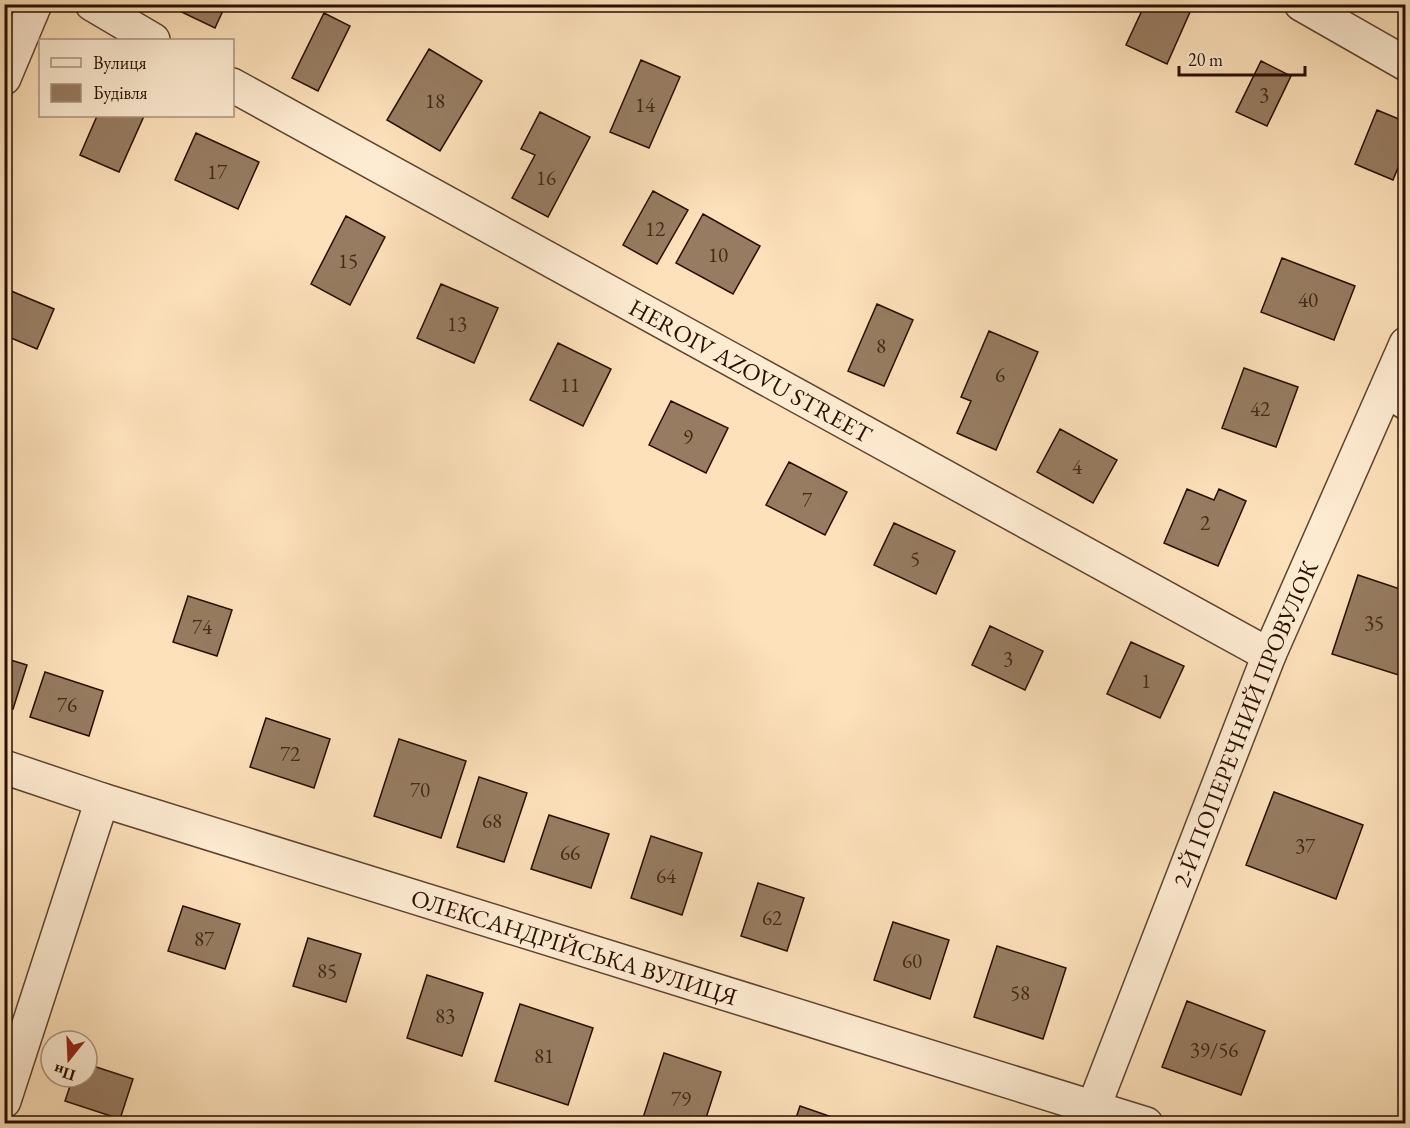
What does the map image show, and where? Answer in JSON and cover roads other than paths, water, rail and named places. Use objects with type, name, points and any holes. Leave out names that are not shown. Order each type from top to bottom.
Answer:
[{"type":"street","points":[[4,78],[34,4]]},
{"type":"street","points":[[92,4],[151,39]]},
{"type":"street","points":[[1301,4],[1406,64]]},
{"type":"street","name":"HEROIV AZOVU STREET","points":[[234,87],[1269,655]]},
{"type":"street","name":"2-Й ПОПЕРЕЧНИЙ ПРОВУЛОК","points":[[1094,1107],[1269,655],[1395,401],[1406,344]]},
{"type":"street","name":"ОЛЕКСАНДРІЙСЬКА ВУЛИЦЯ","points":[[4,767],[102,800],[1146,1124]]},
{"type":"street","points":[[4,1101],[102,800]]}]
